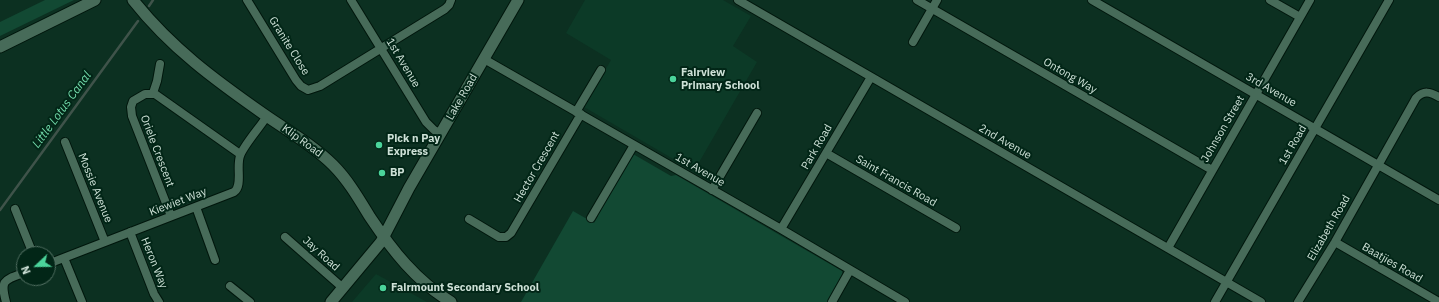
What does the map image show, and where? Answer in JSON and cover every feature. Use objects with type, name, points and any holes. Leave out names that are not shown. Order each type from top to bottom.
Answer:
[{"type":"street","points":[[0,47],[94,0]]},
{"type":"street","name":"Granite Close","points":[[247,0],[296,80],[301,86],[308,90],[320,86],[381,48]]},
{"type":"street","name":"1st Avenue","points":[[351,0],[426,122],[441,134]]},
{"type":"street","points":[[381,48],[450,5],[451,0]]},
{"type":"street","name":"Lake Road","points":[[331,302],[377,248],[518,0]]},
{"type":"street","name":"2nd Avenue","points":[[738,0],[1261,302]]},
{"type":"street","name":"Ontong Way","points":[[917,0],[1212,170]]},
{"type":"street","points":[[914,42],[937,0]]},
{"type":"street","name":"3rd Avenue","points":[[1092,0],[1439,200]]},
{"type":"street","points":[[1270,0],[1300,17]]},
{"type":"street","name":"Johnson Street","points":[[1168,248],[1310,0]]},
{"type":"street","name":"1st Road","points":[[1215,302],[1390,0]]},
{"type":"street","name":"Klip Road","points":[[136,4],[184,54],[204,71],[306,142],[334,166],[353,190],[384,236],[415,275],[430,288],[451,302]]},
{"type":"street","name":"1st Avenue","points":[[484,59],[782,229],[905,302]]},
{"type":"street","points":[[160,64],[153,93],[162,97],[240,154],[267,116]]},
{"type":"street","name":"Hector Crescent","points":[[469,219],[499,237],[506,237],[513,231],[601,70]]},
{"type":"street","name":"Park Road","points":[[782,229],[871,77]]},
{"type":"street","name":"Elizabeth Road","points":[[1298,302],[1335,242],[1378,164],[1419,95],[1423,92],[1428,92],[1439,97]]},
{"type":"street","name":"Oriele Crescent","points":[[153,93],[146,94],[133,101],[131,108],[132,116],[171,216]]},
{"type":"street","points":[[712,190],[757,113]]},
{"type":"street","name":"Mossie Avenue","points":[[65,142],[104,242]]},
{"type":"street","points":[[591,218],[634,145]]},
{"type":"street","name":"Saint Francis Road","points":[[826,153],[956,228]]},
{"type":"street","name":"Kiewiet Way","points":[[56,261],[237,190],[239,185],[238,165],[240,154]]},
{"type":"street","points":[[196,207],[215,260]]},
{"type":"street","points":[[15,209],[30,246]]},
{"type":"street","name":"Heron Way","points":[[130,232],[154,294],[159,302]]},
{"type":"street","name":"Jay Road","points":[[285,237],[343,288]]},
{"type":"street","name":"Baatjies Road","points":[[1335,242],[1439,302]]},
{"type":"street","points":[[64,258],[82,302]]},
{"type":"street","points":[[832,302],[850,270]]},
{"type":"street","points":[[6,302],[2,286],[7,279],[16,276]]},
{"type":"street","points":[[230,286],[250,302]]},
{"type":"shaded area","points":[[45,0],[74,0],[0,36],[0,22]]},
{"type":"shaded area","name":"Fairview Primary School","points":[[585,0],[723,0],[751,16],[733,46],[757,62],[694,171],[584,107],[611,60],[566,33]]},
{"type":"shaded area","points":[[633,154],[671,176],[676,175],[842,271],[843,277],[829,302],[521,302],[573,211],[594,223],[598,216],[598,211]]},
{"type":"shaded area","name":"Fairmount Secondary School","points":[[376,274],[427,302],[352,302]]},
{"type":"waterway","name":"Little Lotus Canal","points":[[149,6],[153,0]]},
{"type":"waterway","name":"Little Lotus Canal","points":[[0,210],[138,21]]},
{"type":"place","name":"Fairview Primary School","points":[[673,79]]},
{"type":"place","name":"Pick n Pay Express","points":[[379,145]]},
{"type":"place","name":"BP","points":[[382,173]]},
{"type":"place","name":"Fairmount Secondary School","points":[[383,288]]}]
